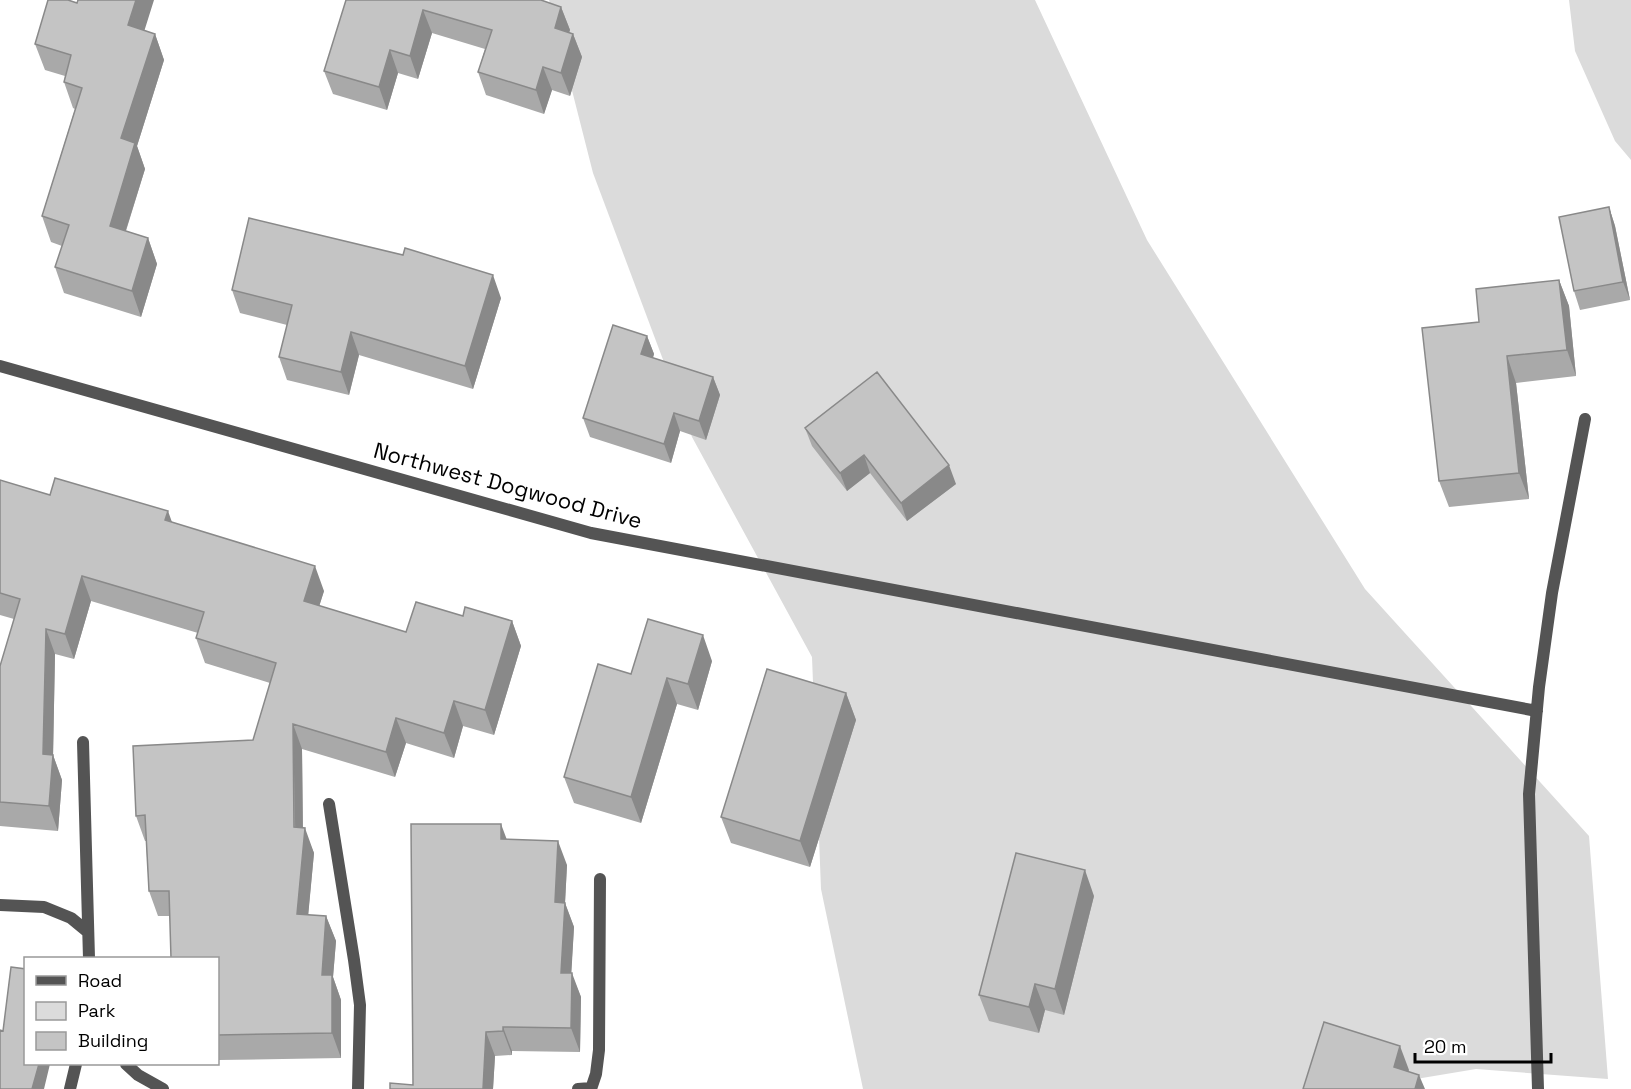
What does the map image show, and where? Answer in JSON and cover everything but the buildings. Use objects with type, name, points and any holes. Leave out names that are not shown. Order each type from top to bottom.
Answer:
[{"type":"street","name":"Northwest Dogwood Drive","points":[[0,366],[591,533],[1537,711]]},
{"type":"street","points":[[1538,1089],[1529,794],[1552,593],[1586,419]]},
{"type":"street","points":[[83,741],[89,957]]},
{"type":"street","points":[[329,804],[360,1005],[358,1089]]},
{"type":"street","points":[[578,1089],[591,1089],[596,1074],[599,1050],[600,879]]},
{"type":"street","points":[[0,905],[44,907],[71,918],[88,932]]},
{"type":"street","points":[[70,1089],[76,1065]]},
{"type":"street","points":[[127,1065],[138,1075],[163,1089]]},
{"type":"green space","points":[[549,0],[1035,0],[1147,240],[1365,589],[1589,836],[1608,1079],[1476,1069],[1386,1084],[1380,1089],[863,1089],[821,889],[812,657],[692,437],[593,173]]},
{"type":"green space","points":[[1569,0],[1631,0],[1631,160],[1615,141],[1575,51]]}]
